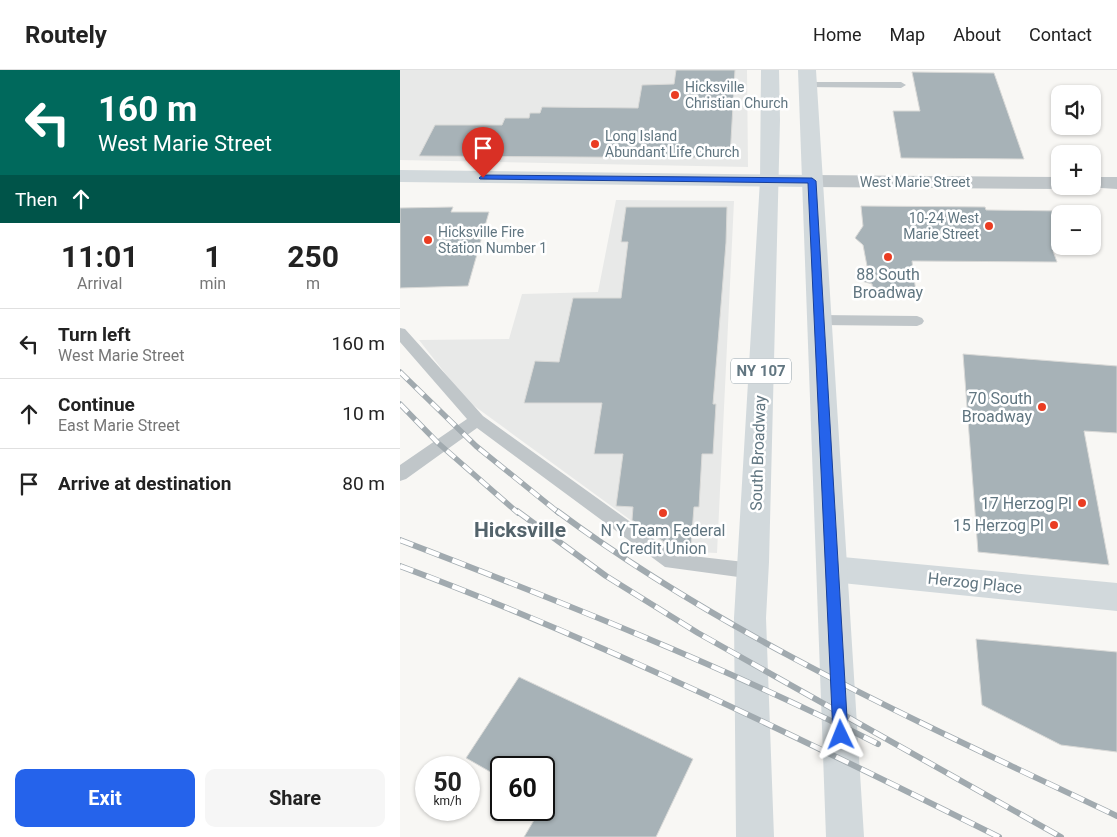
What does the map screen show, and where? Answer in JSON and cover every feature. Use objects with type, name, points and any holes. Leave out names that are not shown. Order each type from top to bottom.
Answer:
[{"type":"main road","name":"South Broadway","points":[[755,837],[750,618],[770,180],[770,70]]},
{"type":"main road","points":[[808,78],[845,837]]},
{"type":"main road","name":"West Marie Street","points":[[400,176],[812,181]]},
{"type":"main road","name":"Herzog Place","points":[[832,569],[1117,597]]},
{"type":"street","name":"West Marie Street","points":[[812,181],[1051,183]]},
{"type":"street","points":[[1101,183],[1117,183]]},
{"type":"lane","points":[[808,78],[902,85]]},
{"type":"lane","points":[[819,320],[917,321]]},
{"type":"lane","points":[[400,333],[477,420],[671,561],[753,571]]},
{"type":"lane","points":[[400,474],[477,420]]},
{"type":"shaded area","points":[[400,70],[747,70],[748,167],[400,160]]},
{"type":"shaded area","points":[[616,200],[734,201],[717,553],[673,551],[466,400],[419,340],[509,339],[522,294],[598,292]]},
{"type":"building","points":[[676,70],[735,70],[730,158],[419,156],[435,125],[502,125],[505,118],[529,118],[530,113],[540,113],[542,107],[638,108],[642,85],[674,84]]},
{"type":"building","points":[[912,72],[994,73],[1024,159],[901,158],[893,111],[920,111]]},
{"type":"building","points":[[861,206],[985,207],[986,210],[1051,211],[1051,255],[1054,255],[1057,262],[912,261],[916,293],[873,292],[872,284],[858,280],[867,266],[863,245],[855,238],[863,226]]},
{"type":"building","points":[[453,207],[451,212],[489,212],[468,286],[400,288],[400,208]]},
{"type":"building","points":[[626,207],[727,207],[726,243],[713,404],[716,404],[713,454],[702,454],[699,507],[694,507],[691,545],[670,546],[632,520],[633,507],[616,506],[623,454],[594,454],[602,403],[524,403],[535,361],[559,362],[573,298],[621,298],[628,242],[621,242]]},
{"type":"building","points":[[963,354],[1117,366],[1117,433],[1084,431],[1109,565],[978,552]]},
{"type":"building","points":[[976,639],[1117,652],[1117,752],[1061,745],[982,705]]},
{"type":"building","points":[[519,677],[693,759],[656,837],[524,837],[533,821],[555,821],[555,756],[490,756],[490,772],[480,766],[480,756],[467,756]]},
{"type":"railway","points":[[400,372],[476,446],[559,513]]},
{"type":"railway","points":[[400,404],[438,443],[518,513]]},
{"type":"railway","points":[[517,511],[606,576],[698,633],[1061,837]]},
{"type":"railway","points":[[557,511],[622,557],[759,639],[901,713],[1117,816]]},
{"type":"railway","points":[[400,540],[642,636],[761,688],[878,744]]},
{"type":"railway","points":[[400,566],[553,627],[628,660],[777,728],[999,837]]},
{"type":"place","name":"Hicksville Christian Church","points":[[675,95]]},
{"type":"place","name":"Long Island Abundant Life Church","points":[[595,144]]},
{"type":"place","name":"10-24 West Marie Street","points":[[989,226]]},
{"type":"place","name":"Hicksville Fire Station Number 1","points":[[428,240]]},
{"type":"place","name":"88 South Broadway","points":[[888,257]]},
{"type":"place","name":"70 South Broadway","points":[[1042,407]]},
{"type":"place","name":"17 Herzog Pl","points":[[1082,503]]},
{"type":"place","name":"N Y Team Federal Credit Union","points":[[663,513]]},
{"type":"place","name":"15 Herzog Pl","points":[[1054,525]]},
{"type":"district","name":"Hicksville","points":[[520,530]]},
{"type":"route","points":[[483,178],[812,181],[841,735]]}]
